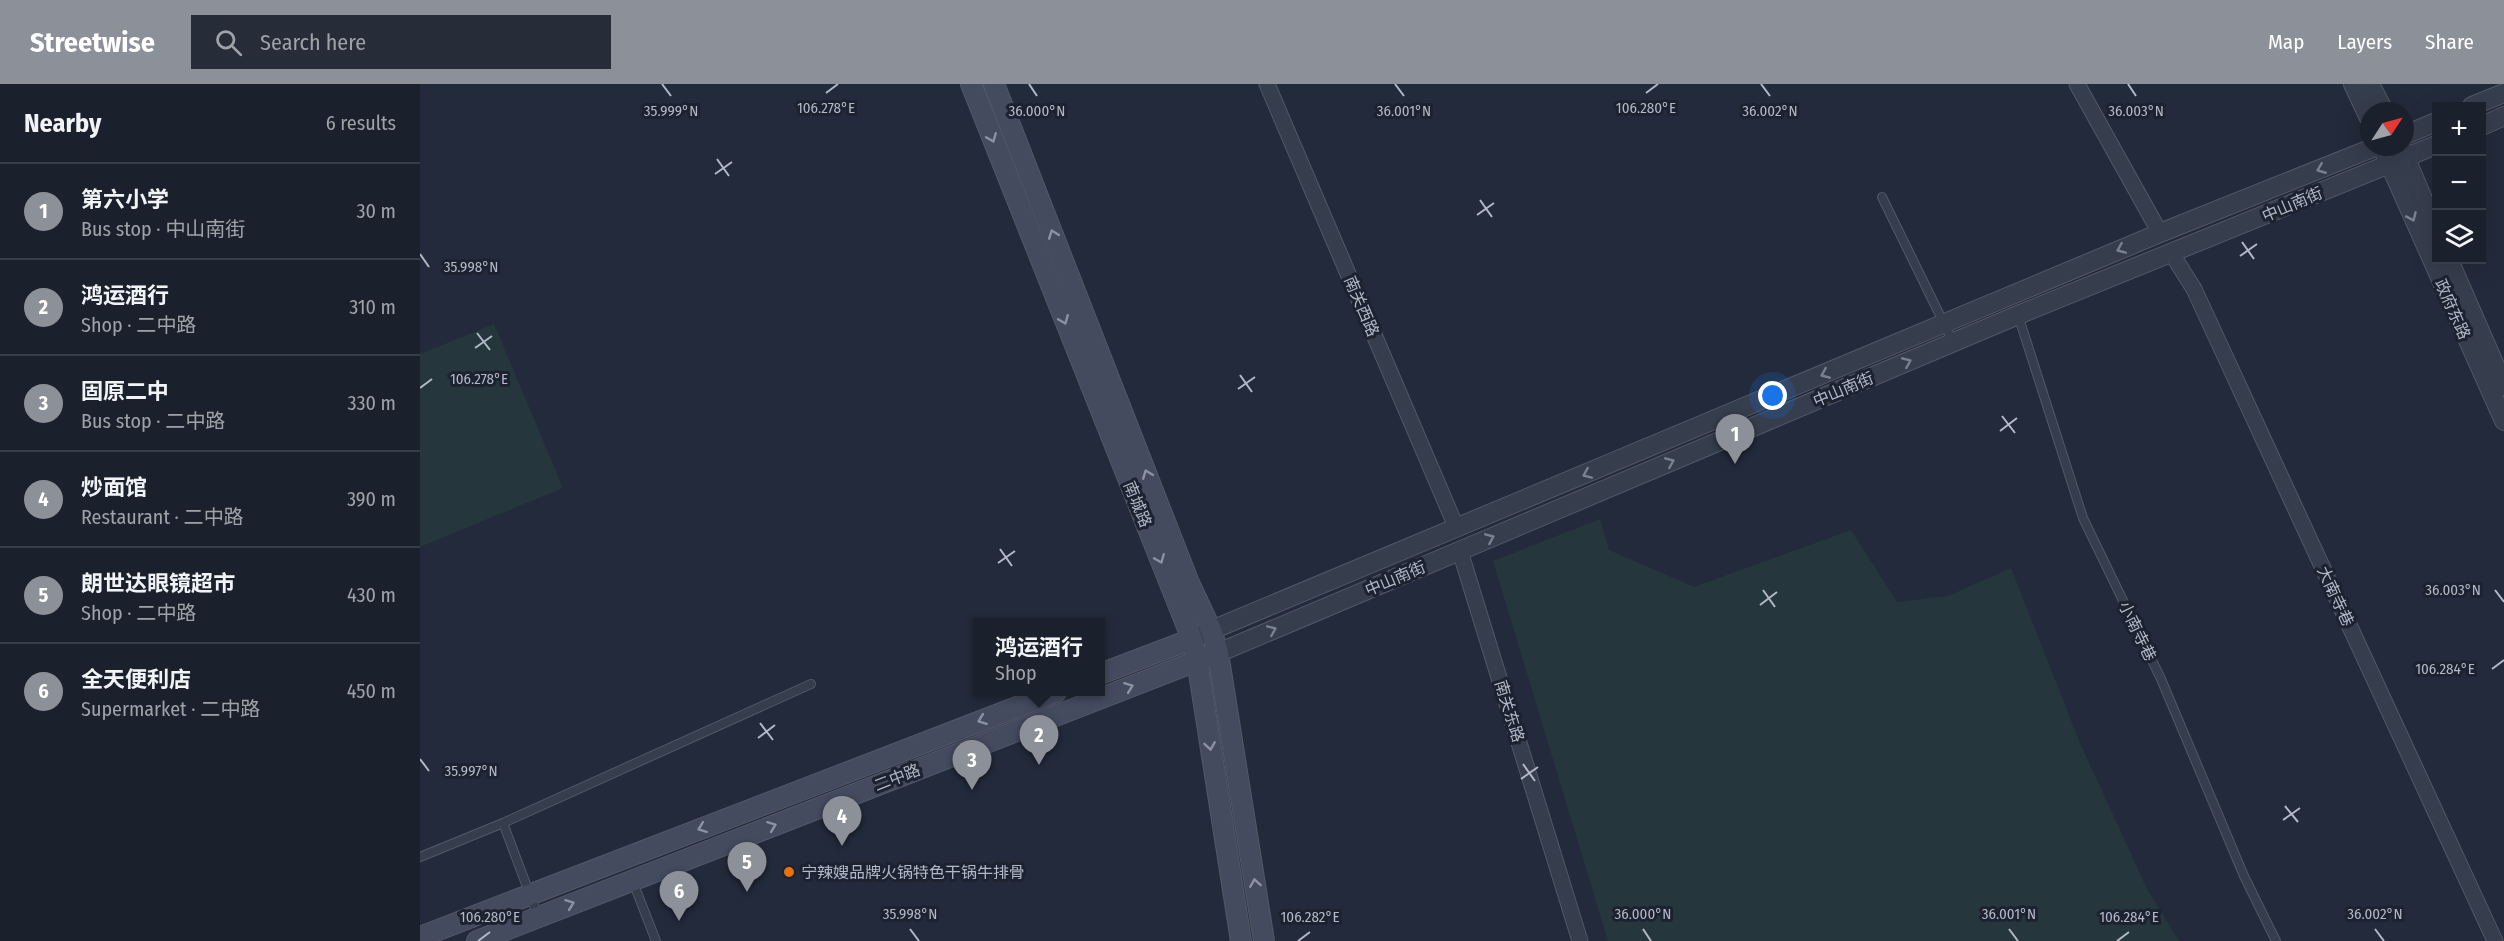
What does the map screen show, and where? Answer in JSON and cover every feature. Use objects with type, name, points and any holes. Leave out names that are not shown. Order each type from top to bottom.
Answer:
[{"type":"main road","name":"南城路","points":[[971,84],[1192,639],[1241,941]]},
{"type":"main road","name":"南城路","points":[[994,84],[1185,572],[1211,630],[1218,653],[1264,941]]},
{"type":"main road","points":[[1105,672],[1192,639]]},
{"type":"main road","name":"二中路","points":[[1105,696],[1218,653]]},
{"type":"main road","name":"二中路","points":[[420,936],[1046,696]]},
{"type":"main road","name":"二中路","points":[[477,941],[1105,696]]},
{"type":"street","name":"南关西路","points":[[1267,84],[1457,529]]},
{"type":"street","points":[[2077,84],[2160,233]]},
{"type":"street","points":[[2353,84],[2361,102]]},
{"type":"street","points":[[2370,84],[2379,102]]},
{"type":"street","points":[[2482,102],[2504,93]]},
{"type":"street","points":[[2486,124],[2504,116]]},
{"type":"street","points":[[2414,131],[2432,124]]},
{"type":"street","name":"中山南街","points":[[2414,150],[2432,146]]},
{"type":"street","name":"中山南街","points":[[1192,639],[2160,233],[2360,153]]},
{"type":"street","name":"中山南街","points":[[1218,653],[1953,342],[2172,254],[2390,156]]},
{"type":"street","points":[[2395,156],[2432,223]]},
{"type":"street","name":"政府东路","points":[[2395,156],[2504,421]]},
{"type":"street","name":"大南寺巷","points":[[2172,254],[2199,300],[2495,941]]},
{"type":"street","name":"政府东路","points":[[2451,264],[2504,386]]},
{"type":"street","name":"南关东路","points":[[1460,551],[1580,941]]},
{"type":"lane","points":[[1882,197],[1953,342]]},
{"type":"lane","name":"小南寺巷","points":[[2018,315],[2083,518],[2161,680],[2244,876],[2277,941]]},
{"type":"lane","points":[[420,857],[503,823],[811,684]]},
{"type":"lane","points":[[503,823],[538,917]]},
{"type":"lane","points":[[632,880],[656,941]]},
{"type":"shaded area","points":[[494,324],[563,488],[420,547],[420,354]]},
{"type":"shaded area","points":[[1600,519],[1609,550],[1694,587],[1851,530],[1897,602],[1948,596],[2011,568],[2080,743],[2147,889],[2179,941],[1608,941],[1493,561]]},
{"type":"place","name":"第六小学","points":[[1735,464]]},
{"type":"place","name":"鸿运酒行","points":[[1039,765]]},
{"type":"place","name":"固原二中","points":[[972,790]]},
{"type":"place","name":"炒面馆","points":[[842,846]]},
{"type":"place","name":"宁辣嫂品牌火锅特色干锅牛排骨","points":[[789,872]]},
{"type":"place","name":"朗世达眼镜超市","points":[[747,892]]},
{"type":"place","name":"全天便利店","points":[[679,921]]}]
